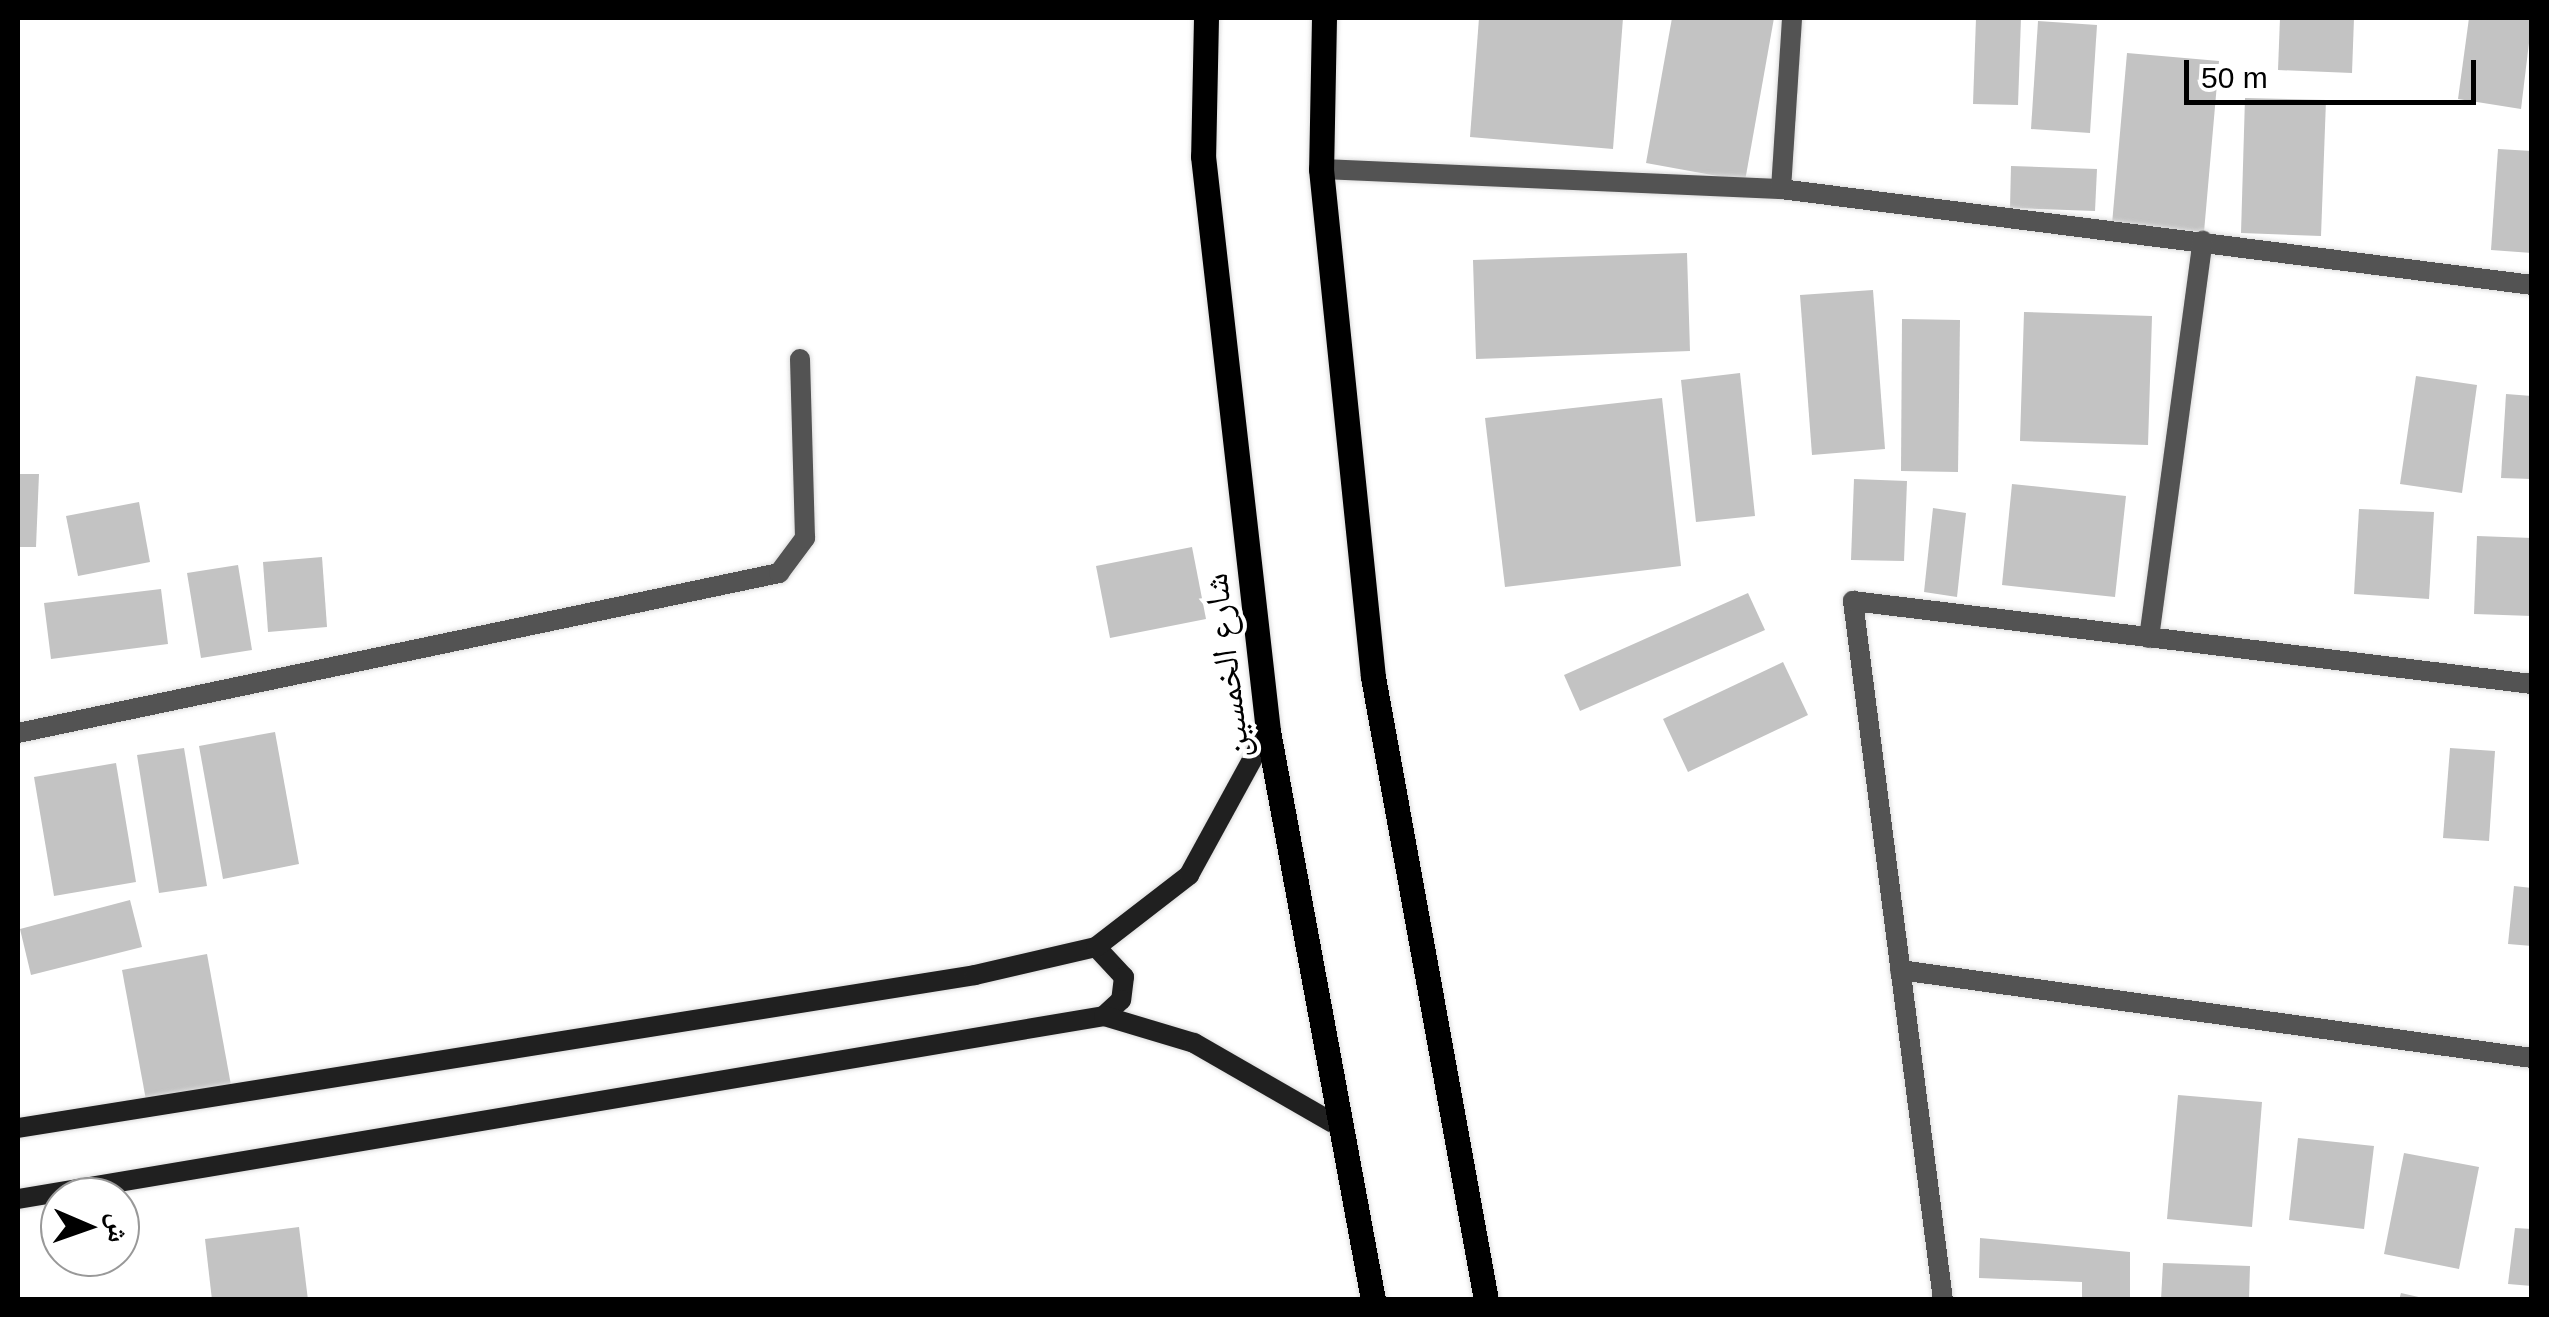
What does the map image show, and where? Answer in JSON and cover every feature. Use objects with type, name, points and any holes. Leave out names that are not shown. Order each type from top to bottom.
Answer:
[{"type":"main road","name":"شارع الخمسين","points":[[1206,18],[1203,156],[1268,731],[1333,1123],[1372,1300]]},
{"type":"main road","points":[[1324,18],[1320,170],[1373,677],[1486,1300]]},
{"type":"street","points":[[1781,189],[1792,18]]},
{"type":"street","points":[[1320,170],[1781,189],[2203,240],[2532,286]]},
{"type":"street","points":[[2149,638],[2203,240]]},
{"type":"street","points":[[18,732],[779,573],[805,538],[800,359]]},
{"type":"street","points":[[1943,1300],[1853,601],[2532,684]]},
{"type":"street","points":[[18,1128],[1096,947],[1189,875],[1268,731]]},
{"type":"street","points":[[1096,947],[1124,977],[1120,1000],[1104,1016]]},
{"type":"street","points":[[1900,970],[2532,1058]]},
{"type":"street","points":[[18,1199],[1104,1016],[1194,1043],[1333,1123]]},
{"type":"building","points":[[1479,18],[1623,18],[1613,149],[1470,137]]},
{"type":"building","points":[[1672,18],[1774,18],[1745,181],[1646,163]]},
{"type":"building","points":[[1976,18],[2021,18],[2018,105],[1973,104]]},
{"type":"building","points":[[2280,18],[2354,18],[2352,73],[2278,70]]},
{"type":"building","points":[[2469,18],[2532,18],[2521,109],[2458,99]]},
{"type":"building","points":[[2038,21],[2097,25],[2090,133],[2031,129]]},
{"type":"building","points":[[2127,53],[2219,61],[2204,232],[2112,224]]},
{"type":"building","points":[[2245,98],[2326,100],[2321,236],[2241,233]]},
{"type":"building","points":[[2498,149],[2532,151],[2532,253],[2491,250]]},
{"type":"building","points":[[2011,166],[2097,169],[2095,211],[2010,208]]},
{"type":"building","points":[[1687,253],[1690,351],[1476,359],[1473,260]]},
{"type":"building","points":[[1873,290],[1885,449],[1812,455],[1800,295]]},
{"type":"building","points":[[2024,312],[2152,316],[2148,445],[2020,441]]},
{"type":"building","points":[[1902,319],[1960,320],[1958,472],[1901,471]]},
{"type":"building","points":[[1740,373],[1755,516],[1696,522],[1681,380]]},
{"type":"building","points":[[2416,376],[2477,385],[2462,493],[2400,484]]},
{"type":"building","points":[[2506,394],[2532,396],[2532,479],[2501,478]]},
{"type":"building","points":[[1662,398],[1681,566],[1505,587],[1485,418]]},
{"type":"building","points":[[18,474],[39,474],[36,547],[18,547]]},
{"type":"building","points":[[1854,479],[1907,481],[1904,561],[1851,560]]},
{"type":"building","points":[[2012,484],[2126,496],[2115,597],[2002,585]]},
{"type":"building","points":[[139,502],[150,562],[78,576],[66,516]]},
{"type":"building","points":[[1933,508],[1966,513],[1957,597],[1924,592]]},
{"type":"building","points":[[2359,509],[2434,512],[2429,599],[2354,594]]},
{"type":"building","points":[[2477,536],[2532,538],[2532,616],[2474,614]]},
{"type":"building","points":[[1192,547],[1206,619],[1110,638],[1096,566]]},
{"type":"building","points":[[322,557],[327,627],[268,632],[263,562]]},
{"type":"building","points":[[238,565],[252,650],[201,658],[187,573]]},
{"type":"building","points":[[161,589],[168,644],[51,659],[44,603]]},
{"type":"building","points":[[1748,593],[1765,630],[1580,711],[1564,675]]},
{"type":"building","points":[[1783,662],[1808,715],[1688,772],[1663,719]]},
{"type":"building","points":[[275,732],[299,864],[223,879],[199,746]]},
{"type":"building","points":[[184,748],[207,886],[159,893],[137,755]]},
{"type":"building","points":[[2450,748],[2495,751],[2489,841],[2443,838]]},
{"type":"building","points":[[116,763],[136,882],[54,896],[34,777]]},
{"type":"building","points":[[2514,886],[2532,888],[2532,946],[2508,944]]},
{"type":"building","points":[[130,900],[142,947],[31,975],[20,929]]},
{"type":"building","points":[[207,954],[231,1085],[146,1100],[122,970]]},
{"type":"building","points":[[2178,1095],[2262,1102],[2252,1227],[2167,1219]]},
{"type":"building","points":[[2298,1138],[2374,1146],[2364,1229],[2289,1220]]},
{"type":"building","points":[[2404,1153],[2479,1167],[2459,1269],[2384,1254]]},
{"type":"building","points":[[299,1227],[308,1300],[212,1300],[205,1239]]},
{"type":"building","points":[[2515,1228],[2532,1229],[2532,1286],[2508,1284]]},
{"type":"building","points":[[1980,1238],[2130,1252],[2130,1300],[2082,1300],[2082,1282],[1979,1278]]},
{"type":"building","points":[[2163,1263],[2250,1266],[2249,1300],[2161,1300]]},
{"type":"building","points":[[2401,1293],[2423,1298],[2423,1300],[2399,1300]]}]
